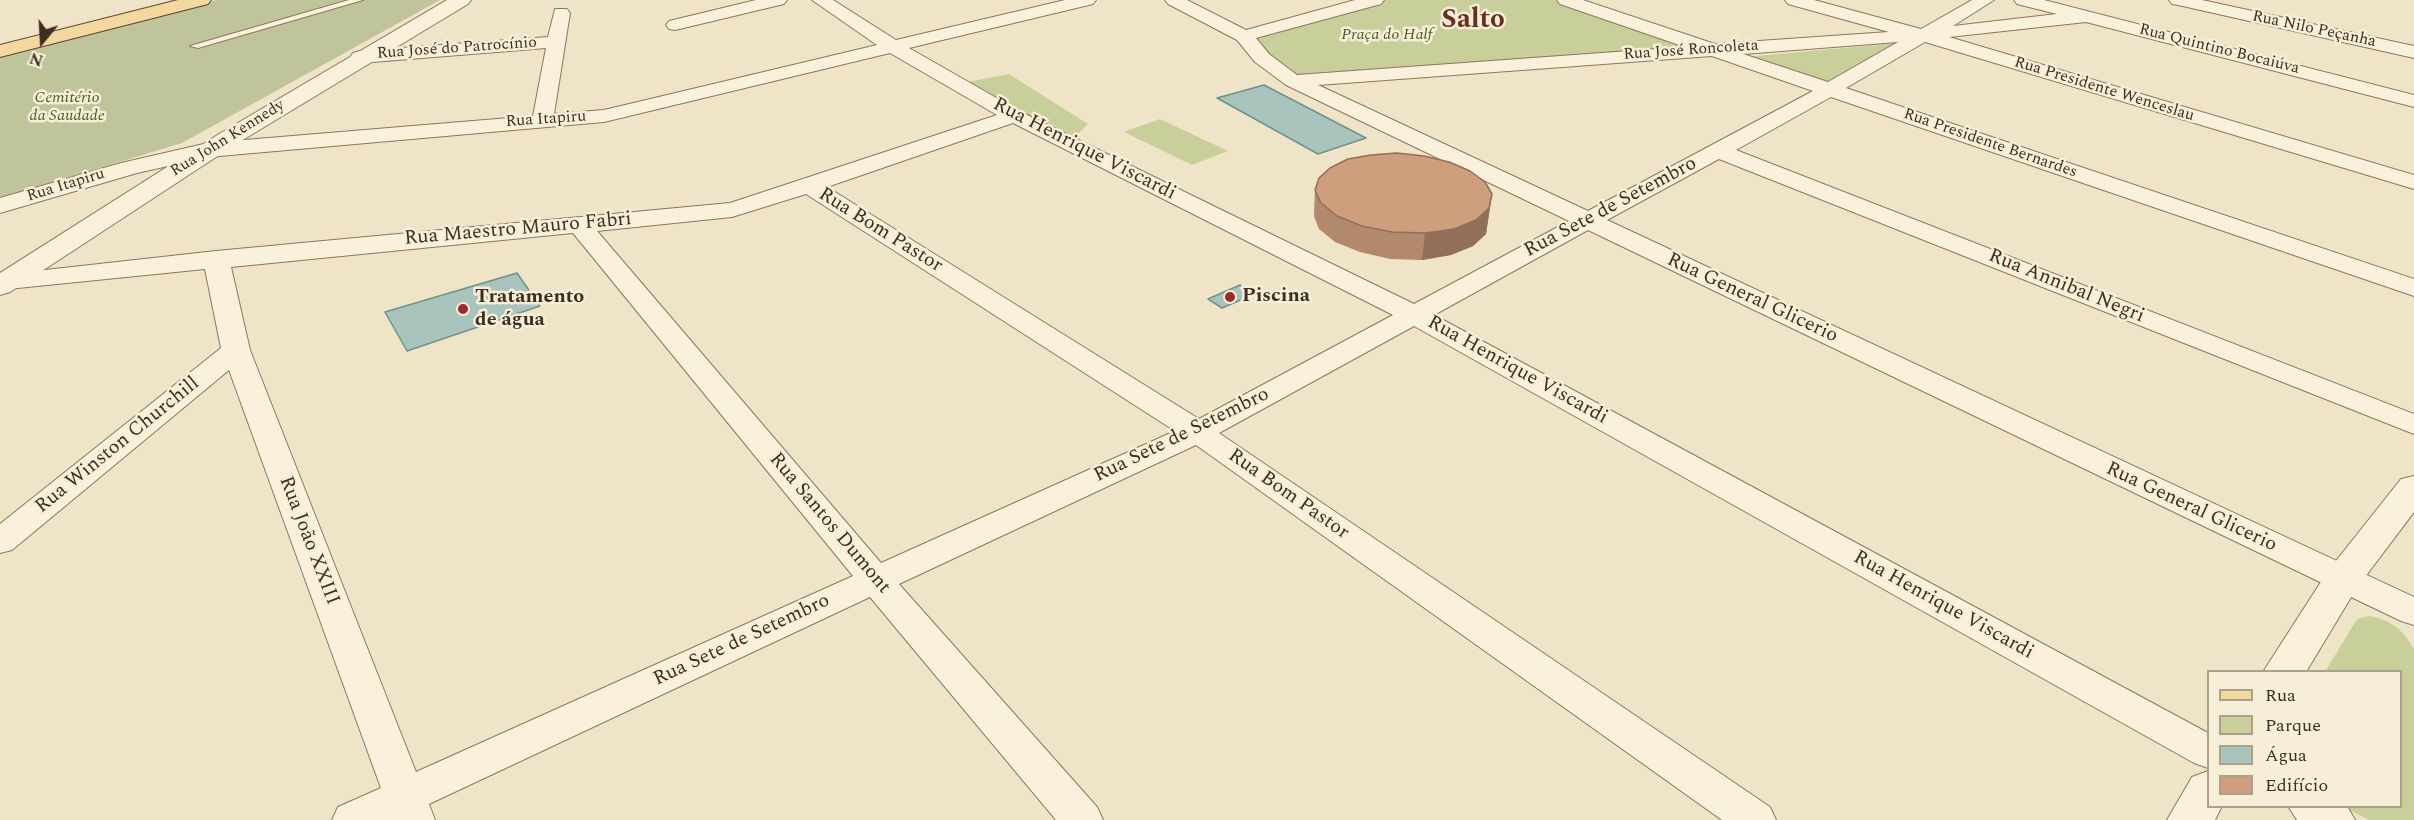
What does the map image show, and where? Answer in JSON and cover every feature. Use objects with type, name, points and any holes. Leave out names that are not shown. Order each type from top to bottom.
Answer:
[{"type":"main road","points":[[0,36],[145,0]]},
{"type":"main road","points":[[0,51],[201,0]]},
{"type":"street","name":"Rua John Kennedy","points":[[4,284],[208,150],[360,57],[461,0]]},
{"type":"street","points":[[675,25],[778,0]]},
{"type":"street","name":"Rua Henrique Viscardi","points":[[821,0],[895,48],[1014,116],[1414,315],[2207,751]]},
{"type":"street","name":"Rua Itapiru","points":[[0,206],[135,165],[208,150],[604,116],[895,48],[1087,0]]},
{"type":"street","name":"Rua General Glicerio","points":[[1174,0],[1245,36],[1262,58],[1293,81],[2342,580],[2414,612]]},
{"type":"street","points":[[1245,36],[1374,0]]},
{"type":"street","name":"Rua Presidente Bernardes","points":[[1566,0],[2414,288]]},
{"type":"street","name":"Rua Presidente Wenceslau","points":[[1794,0],[1921,35],[2414,182]]},
{"type":"street","name":"Rua Sete de Setembro","points":[[353,820],[409,809],[875,579],[1198,432],[1829,90],[1985,0]]},
{"type":"street","name":"Rua Quintino Bocaiúva","points":[[2023,0],[2414,100]]},
{"type":"street","name":"Rua Nilo Peçanha","points":[[2178,0],[2414,52]]},
{"type":"street","points":[[543,120],[561,13]]},
{"type":"street","name":"Rua José Roncoleta","points":[[1293,81],[1921,35],[2088,16]]},
{"type":"street","name":"Rua José do Patrocínio","points":[[360,57],[555,42]]},
{"type":"street","name":"Rua Maestro Mauro Fabri","points":[[4,284],[216,259],[732,210],[1014,116]]},
{"type":"street","name":"Rua Annibal Negri","points":[[1718,150],[2414,425]]},
{"type":"street","name":"Rua Bom Pastor","points":[[809,186],[1198,432],[1755,820]]},
{"type":"street","name":"Rua Santos Dumont","points":[[579,225],[875,579],[1083,820]]},
{"type":"street","name":"Rua João XXIII","points":[[216,259],[236,350],[409,809]]},
{"type":"street","name":"Rua Winston Churchill","points":[[0,542],[236,350]]},
{"type":"street","points":[[2285,670],[2342,580],[2414,487]]},
{"type":"street","points":[[2190,820],[2207,792]]},
{"type":"street","points":[[2311,808],[2334,820]]},
{"type":"lane","points":[[195,46],[359,0]]},
{"type":"green space","name":"Cemitério da Saudade","points":[[217,0],[440,0],[182,143],[0,198],[0,55]]},
{"type":"green space","name":"Praça do Half","points":[[1378,0],[1562,0],[1707,49],[1292,79],[1247,36]]},
{"type":"green space","points":[[1899,43],[1827,86],[1745,57]]},
{"type":"green space","points":[[1009,74],[1088,124],[1073,139],[1012,110],[968,82]]},
{"type":"green space","points":[[1160,119],[1228,151],[1192,165],[1124,132]]},
{"type":"green space","points":[[2369,616],[2390,623],[2406,636],[2414,649],[2414,820],[2369,820],[2346,808],[2402,808],[2402,670],[2326,670],[2357,619]]},
{"type":"water","points":[[1264,85],[1366,138],[1318,154],[1217,98]]},
{"type":"water","name":"Tratamento de água","points":[[517,273],[540,306],[407,351],[385,312]]},
{"type":"water","name":"Piscina","points":[[1240,285],[1252,295],[1222,308],[1208,299]]},
{"type":"building","points":[[1397,153],[1449,162],[1470,171],[1485,182],[1492,194],[1489,208],[1476,220],[1454,229],[1425,233],[1392,232],[1362,226],[1337,216],[1321,203],[1315,190],[1319,178],[1330,168],[1348,159]]},
{"type":"place","name":"Piscina","points":[[1230,297]]},
{"type":"place","name":"Tratamento de água","points":[[463,309]]},
{"type":"district","name":"Salto","points":[[1473,22]]}]
